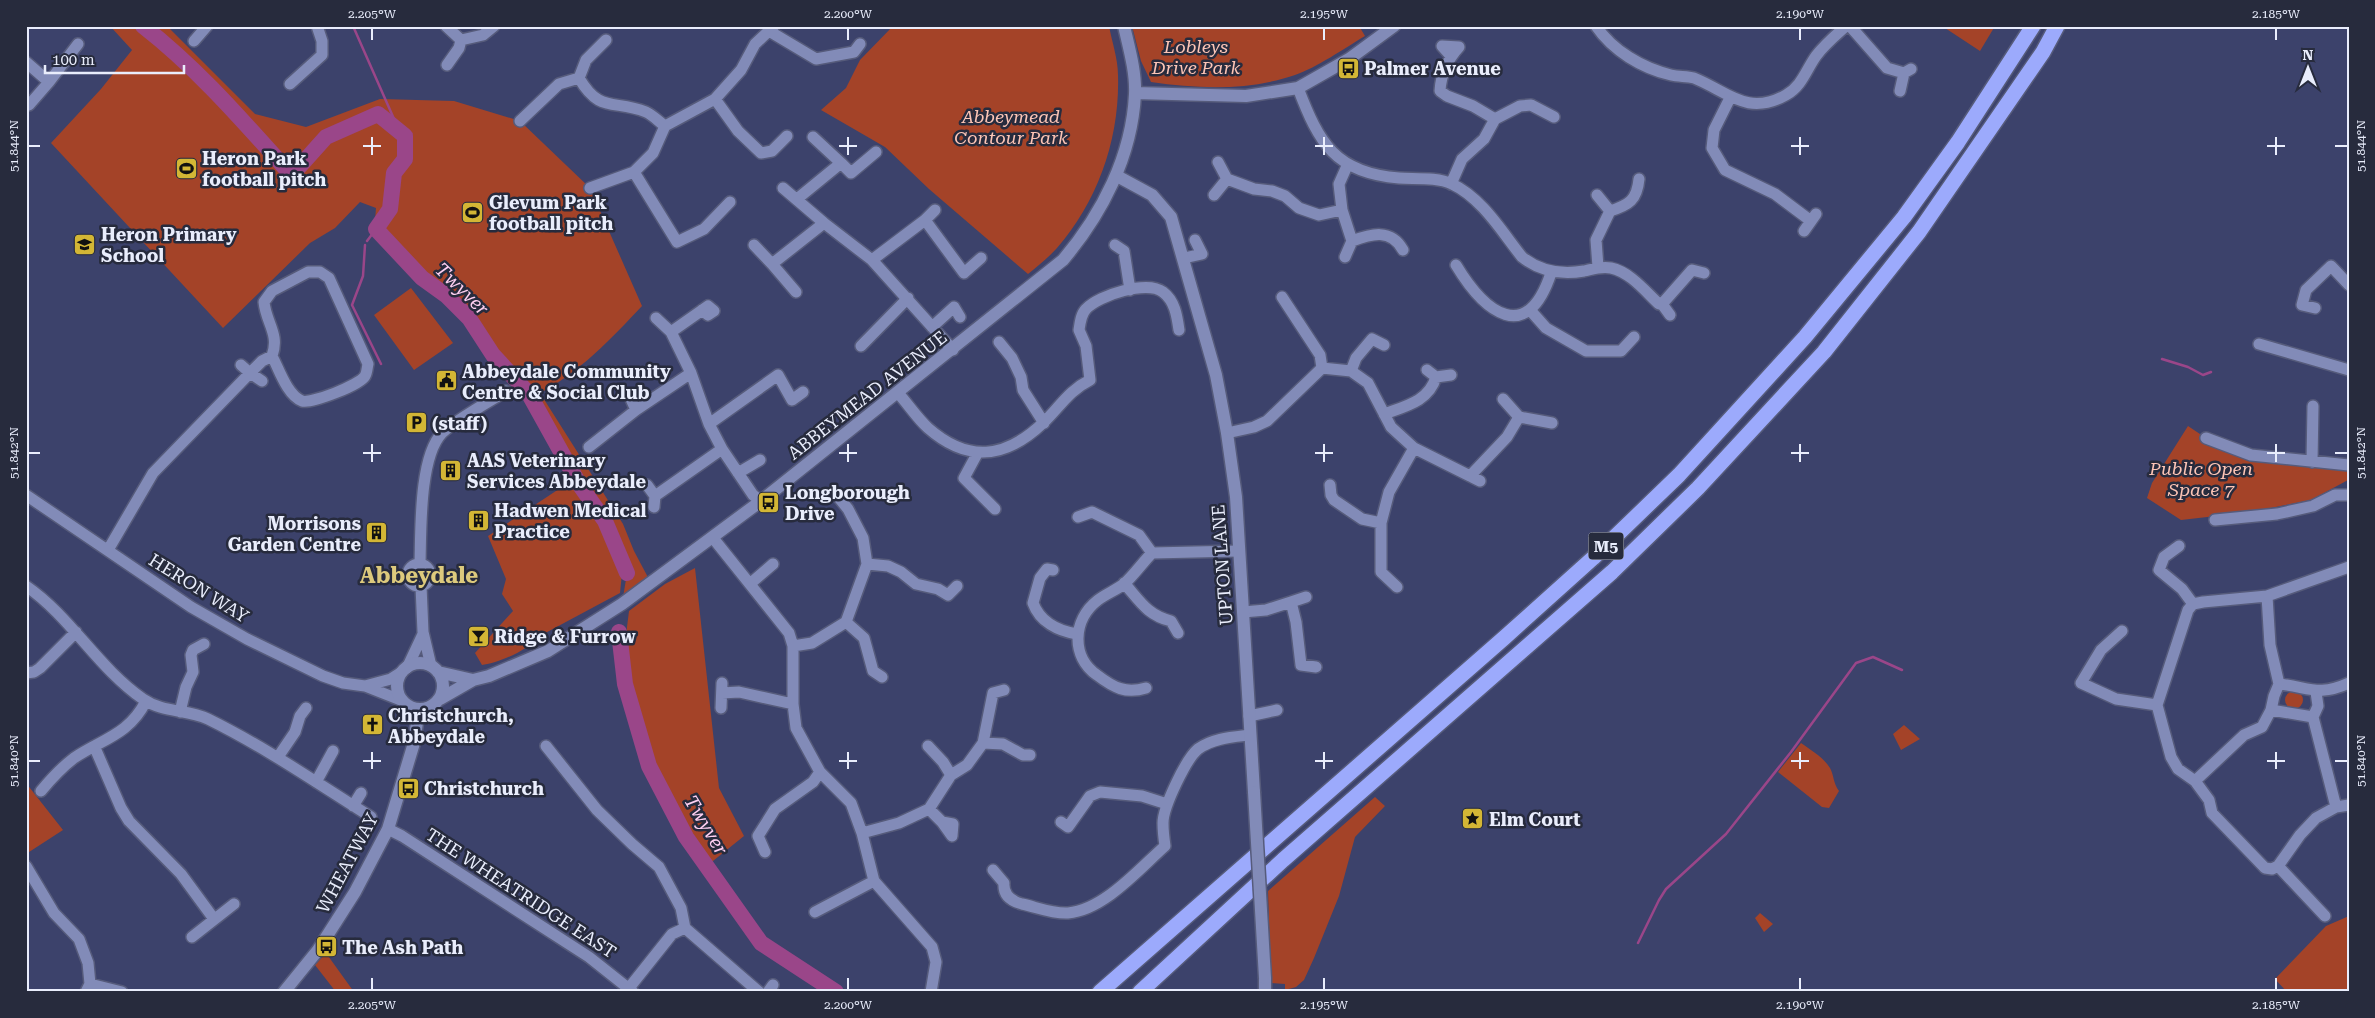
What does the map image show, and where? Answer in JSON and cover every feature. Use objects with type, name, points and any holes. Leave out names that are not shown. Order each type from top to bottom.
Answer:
[{"type":"highway","name":"M5","points":[[1100,992],[1512,631],[1593,558],[1679,475],[1805,337],[1904,217],[1958,142],[2033,26]]},
{"type":"highway","name":"M5","points":[[1140,992],[1283,860],[1612,572],[1698,488],[1824,352],[1919,232],[2042,52],[2057,26]]},
{"type":"street","points":[[290,84],[322,55],[322,41],[317,26]]},
{"type":"street","points":[[446,26],[461,40]]},
{"type":"street","points":[[461,40],[483,35],[494,26]]},
{"type":"street","name":"ABBEYMEAD AVENUE","points":[[440,698],[473,680],[489,676],[548,651],[622,604],[761,501],[953,350],[1063,260],[1090,224],[1117,176],[1130,128],[1135,93],[1124,26]]},
{"type":"street","points":[[1135,93],[1246,96],[1298,88],[1350,60],[1394,26]]},
{"type":"street","points":[[1596,26],[1601,34],[1632,61],[1671,75],[1691,77],[1711,85],[1730,98],[1747,102],[1768,102],[1787,95],[1798,86],[1816,56],[1846,26]]},
{"type":"street","points":[[1850,26],[1887,68],[1907,71],[1900,92]]},
{"type":"street","points":[[590,188],[634,172],[653,153],[665,126],[715,99],[741,70],[756,44],[771,29],[816,61],[854,52],[860,44]]},
{"type":"street","points":[[194,41],[206,31]]},
{"type":"street","points":[[446,65],[459,48],[461,40]]},
{"type":"street","points":[[579,78],[586,60],[606,40]]},
{"type":"street","points":[[30,104],[78,44]]},
{"type":"street","points":[[1459,47],[1451,56],[1434,93],[1473,106],[1495,119]]},
{"type":"street","points":[[26,62],[49,82]]},
{"type":"street","points":[[579,78],[588,94],[602,102],[648,113],[665,126]]},
{"type":"street","points":[[520,121],[559,84],[579,78]]},
{"type":"street","points":[[1298,88],[1310,120],[1324,144],[1347,166],[1386,177],[1434,180],[1452,184],[1477,201],[1522,258],[1531,265],[1552,272],[1566,273],[1598,267],[1610,267],[1626,273],[1659,304],[1662,304],[1670,315]]},
{"type":"street","points":[[1730,98],[1714,130],[1712,148],[1725,170],[1775,194],[1813,217],[1804,231]]},
{"type":"street","points":[[715,99],[760,158],[772,151],[787,136]]},
{"type":"street","points":[[1452,184],[1462,159],[1484,139],[1495,119],[1520,106],[1531,106],[1549,114]]},
{"type":"street","points":[[813,137],[851,173],[876,152]]},
{"type":"street","points":[[1218,162],[1227,179],[1254,189],[1272,191],[1284,196],[1299,208],[1319,215],[1342,210]]},
{"type":"street","points":[[797,199],[841,163]]},
{"type":"street","points":[[1346,256],[1352,242],[1342,210],[1340,184],[1347,166]]},
{"type":"street","points":[[634,172],[677,246],[704,229],[730,202]]},
{"type":"street","name":"UPTON LANE","points":[[1117,176],[1152,195],[1171,217],[1213,359],[1227,433],[1236,497],[1265,985]]},
{"type":"street","points":[[1214,195],[1227,179]]},
{"type":"street","points":[[783,188],[872,260],[953,350]]},
{"type":"street","points":[[1598,267],[1596,240],[1610,211],[1627,206],[1641,189]]},
{"type":"street","points":[[1598,195],[1610,211]]},
{"type":"street","points":[[872,260],[925,220],[935,210]]},
{"type":"street","points":[[925,220],[964,273],[982,258]]},
{"type":"street","points":[[772,264],[824,223]]},
{"type":"street","points":[[1352,242],[1373,233],[1384,235],[1401,246]]},
{"type":"street","points":[[1184,258],[1207,256],[1195,240]]},
{"type":"street","points":[[1115,245],[1124,252],[1130,290]]},
{"type":"street","points":[[754,246],[796,292]]},
{"type":"street","points":[[1456,265],[1459,281],[1502,315],[1518,316],[1530,310],[1543,294],[1552,272]]},
{"type":"street","points":[[1662,304],[1688,266],[1704,273]]},
{"type":"street","points":[[2315,308],[2302,305],[2306,290],[2331,266],[2349,285]]},
{"type":"street","points":[[108,550],[153,473],[246,369],[272,356],[275,347],[275,337],[265,312],[264,302],[272,291],[308,272],[320,272],[329,278],[357,339],[368,364],[366,376],[316,401],[302,401],[292,392],[272,356]]},
{"type":"street","points":[[898,393],[927,427],[950,444],[977,454],[1003,449],[1024,439],[1044,423],[1074,388],[1090,380],[1086,346],[1079,330],[1080,319],[1085,310],[1098,300],[1130,290],[1153,286],[1173,303],[1179,330]]},
{"type":"street","points":[[1282,297],[1297,312],[1320,355],[1322,368]]},
{"type":"street","points":[[860,346],[908,298]]},
{"type":"street","points":[[671,332],[708,306],[714,311]]},
{"type":"street","points":[[932,327],[954,307],[960,317]]},
{"type":"street","points":[[1530,310],[1546,328],[1586,351],[1621,356],[1630,339]]},
{"type":"street","points":[[656,318],[671,332],[691,373],[709,424],[722,449],[753,495],[761,501]]},
{"type":"street","points":[[1350,371],[1356,358],[1378,340]]},
{"type":"street","points":[[999,342],[1012,358],[1021,378],[1023,390],[1044,423]]},
{"type":"street","points":[[2259,344],[2349,370]]},
{"type":"street","points":[[709,424],[778,376],[785,365]]},
{"type":"street","points":[[1227,433],[1254,427],[1267,421],[1322,368]]},
{"type":"street","points":[[1322,368],[1350,371],[1368,383],[1391,427],[1414,448],[1475,478],[1507,437],[1519,417]]},
{"type":"street","points":[[246,369],[262,381]]},
{"type":"street","points":[[589,447],[606,438],[636,410],[691,373]]},
{"type":"street","points":[[1384,414],[1422,400],[1433,387],[1431,373],[1451,374]]},
{"type":"street","points":[[778,376],[792,400],[803,392]]},
{"type":"street","points":[[420,563],[419,538],[422,510],[428,463],[433,449],[442,433],[506,391]]},
{"type":"street","points":[[631,399],[636,410]]},
{"type":"street","points":[[1503,399],[1519,417],[1552,423]]},
{"type":"street","points":[[2312,406],[2312,462]]},
{"type":"street","points":[[2206,438],[2251,455],[2349,465]]},
{"type":"street","points":[[1397,587],[1377,575],[1381,523],[1389,492],[1414,448]]},
{"type":"street","points":[[646,485],[655,502],[722,449]]},
{"type":"street","points":[[977,454],[964,478],[995,509]]},
{"type":"street","points":[[738,473],[758,465]]},
{"type":"street","points":[[1330,485],[1331,495],[1334,500],[1362,519],[1381,523]]},
{"type":"street","points":[[793,646],[812,643],[846,622],[867,564],[863,538],[848,510],[835,493]]},
{"type":"street","name":"HERON WAY","points":[[26,495],[191,607],[247,639],[323,676],[343,683],[365,686],[403,701]]},
{"type":"street","points":[[2214,520],[2277,514],[2313,506],[2335,495],[2349,495]]},
{"type":"street","points":[[1078,517],[1092,507],[1139,536],[1152,552]]},
{"type":"street","points":[[713,538],[751,583],[789,633],[793,646],[793,704],[796,728],[820,772],[851,803],[862,833],[874,881],[932,947],[936,962],[930,992]]},
{"type":"street","points":[[2179,546],[2164,557],[2159,570],[2182,589],[2193,604]]},
{"type":"street","points":[[1146,688],[1135,696],[1115,686],[1088,668],[1080,656],[1077,634],[1090,607],[1124,583],[1152,552],[1238,552]]},
{"type":"street","points":[[420,563],[426,566],[430,572],[428,582],[422,586],[412,584],[408,574],[413,565],[420,563]]},
{"type":"street","points":[[751,583],[773,564]]},
{"type":"street","points":[[867,564],[888,566],[901,572],[916,584],[938,589],[948,595],[957,586]]},
{"type":"street","points":[[2349,568],[2267,596],[2193,604],[2188,610],[2157,705],[2171,757],[2178,769],[2195,781],[2209,800],[2212,814],[2265,868],[2272,869],[2278,866],[2308,825],[2324,812],[2336,807],[2349,805]]},
{"type":"street","points":[[1053,570],[1047,569],[1040,578],[1033,603],[1036,610],[1053,627],[1077,634]]},
{"type":"street","points":[[1124,583],[1146,609],[1157,618],[1173,617],[1178,633]]},
{"type":"street","points":[[26,586],[76,632],[119,681],[146,701],[164,709],[207,719],[278,757],[371,817]]},
{"type":"street","points":[[422,586],[423,632],[434,669],[443,684],[440,698],[427,708],[419,709],[408,706],[403,701],[398,688],[405,670],[419,645],[423,632]]},
{"type":"street","points":[[2195,781],[2244,735],[2262,727],[2271,710],[2279,684],[2270,645],[2267,596]]},
{"type":"street","points":[[1243,612],[1266,610],[1306,597]]},
{"type":"street","points":[[1291,602],[1296,622],[1299,670],[1316,667]]},
{"type":"street","points":[[846,622],[864,638],[874,670],[882,677]]},
{"type":"street","points":[[2122,631],[2101,650],[2081,683],[2116,699],[2157,705]]},
{"type":"street","points":[[26,673],[34,672],[40,668],[76,632]]},
{"type":"street","points":[[180,712],[186,687],[194,672],[191,655],[193,650],[204,644]]},
{"type":"street","points":[[405,670],[419,664],[434,669]]},
{"type":"street","name":"ABBEYMEAD AVENUE","points":[[434,669],[473,680]]},
{"type":"street","name":"HERON WAY","points":[[365,686],[391,678],[405,670]]},
{"type":"street","points":[[2279,684],[2296,686],[2316,692],[2335,689],[2349,683]]},
{"type":"street","points":[[721,708],[722,688],[793,704]]},
{"type":"street","points":[[862,833],[900,823],[929,809],[951,775],[967,765],[983,743],[994,693],[1004,690]]},
{"type":"street","points":[[2316,692],[2318,706],[2313,717],[2336,807]]},
{"type":"street","points":[[41,791],[58,772],[76,757],[95,748],[137,718],[146,701]]},
{"type":"street","name":"WHEATWAY","points":[[284,992],[318,950],[355,892],[388,829],[414,743],[419,709]]},
{"type":"street","points":[[1249,716],[1277,710]]},
{"type":"street","points":[[2271,710],[2313,717]]},
{"type":"street","points":[[278,757],[295,732],[299,712]]},
{"type":"street","points":[[993,870],[1004,883],[1003,890],[1006,895],[1017,902],[1046,910],[1067,913],[1087,909],[1105,899],[1165,846],[1163,822],[1167,804],[1186,766],[1198,750],[1218,739],[1250,735]]},
{"type":"street","points":[[983,743],[1003,744],[1025,757]]},
{"type":"street","points":[[546,746],[597,810],[632,844],[660,867],[682,908],[685,928],[759,992]]},
{"type":"street","points":[[928,746],[943,762],[951,775]]},
{"type":"street","points":[[95,748],[121,808],[129,821],[181,874],[214,919]]},
{"type":"street","points":[[316,782],[333,751]]},
{"type":"street","points":[[766,852],[758,836],[775,809],[813,782],[820,772]]},
{"type":"street","points":[[1068,827],[1090,796],[1100,788],[1142,796],[1167,804]]},
{"type":"street","points":[[353,806],[361,793]]},
{"type":"street","points":[[929,809],[942,822]]},
{"type":"street","name":"THE WHEATRIDGE EAST","points":[[388,829],[402,836],[589,957],[631,990]]},
{"type":"street","points":[[26,866],[54,913],[79,939],[88,963],[88,988],[122,992]]},
{"type":"street","points":[[2278,866],[2325,916]]},
{"type":"street","points":[[822,912],[874,881]]},
{"type":"street","points":[[192,937],[234,904]]},
{"type":"street","points":[[631,990],[672,934],[685,928]]},
{"type":"green space","points":[[110,26],[167,26],[255,114],[306,127],[380,99],[454,101],[520,121],[590,188],[642,306],[582,365],[540,393],[623,524],[634,551],[651,583],[622,604],[627,573],[605,522],[579,484],[529,394],[493,355],[469,318],[374,233],[376,208],[360,202],[335,228],[310,243],[223,328],[51,143],[101,89],[132,50]]},
{"type":"green space","name":"Abbeymead Contour Park","points":[[893,26],[1109,26],[1117,63],[1118,99],[1115,122],[1104,168],[1084,210],[1071,230],[1054,252],[1028,274],[929,189],[885,147],[821,110],[846,88],[860,60]]},
{"type":"green space","name":"Lobleys Drive Park","points":[[1132,26],[1359,26],[1365,36],[1321,63],[1295,75],[1260,84],[1206,87],[1151,82],[1141,61]]},
{"type":"green space","points":[[1942,26],[1995,26],[1980,51]]},
{"type":"green space","points":[[411,288],[453,343],[414,370],[374,315]]},
{"type":"green space","name":"Public Open Space 7","points":[[2188,426],[2206,438],[2227,447],[2348,470],[2348,480],[2311,500],[2251,512],[2181,520],[2147,498],[2152,483]]},
{"type":"green space","points":[[571,481],[601,523],[622,573],[620,593],[536,638],[520,652],[482,665],[475,653],[513,611],[502,594],[506,579],[488,536]]},
{"type":"green space","points":[[695,568],[719,788],[744,836],[708,865],[683,836],[646,765],[620,683],[629,611],[665,584]]},
{"type":"green space","points":[[2290,691],[2298,691],[2303,696],[2301,707],[2290,709],[2285,704],[2285,696]]},
{"type":"green space","points":[[1904,725],[1920,739],[1901,750],[1893,734]]},
{"type":"green space","points":[[1801,743],[1821,758],[1831,771],[1839,791],[1829,808],[1822,807],[1778,772]]},
{"type":"green space","points":[[26,783],[63,830],[26,854]]},
{"type":"green space","points":[[1375,797],[1385,806],[1355,837],[1339,896],[1304,980],[1296,987],[1285,990],[1285,984],[1271,983],[1268,891]]},
{"type":"green space","points":[[1760,913],[1773,924],[1764,932],[1755,918]]},
{"type":"green space","points":[[2349,916],[2349,992],[2287,992],[2275,979],[2326,926]]},
{"type":"green space","points":[[326,953],[354,992],[336,992],[315,965]]},
{"type":"waterway","name":"Twyver","points":[[143,26],[182,59],[287,170],[300,166],[326,137],[378,114],[405,136],[405,159],[394,173],[390,209],[376,229],[422,278],[447,296],[469,318],[493,355],[529,394],[579,484],[605,521],[627,573]]},
{"type":"waterway","name":"Twyver","points":[[353,26],[394,119],[405,136]]},
{"type":"waterway","points":[[367,241],[376,229]]},
{"type":"waterway","points":[[365,245],[363,276],[352,305],[381,364]]},
{"type":"waterway","points":[[2162,359],[2188,367],[2203,375],[2211,372]]},
{"type":"waterway","name":"Twyver","points":[[619,632],[625,684],[649,766],[686,837],[761,943],[836,992]]},
{"type":"waterway","points":[[1638,943],[1666,889],[1726,834],[1791,752],[1856,663],[1873,657],[1902,670]]},
{"type":"place","name":"Palmer Avenue","points":[[1348,68]]},
{"type":"place","name":"Heron Park football pitch","points":[[186,168]]},
{"type":"place","name":"Glevum Park football pitch","points":[[473,212]]},
{"type":"place","name":"Heron Primary School","points":[[85,244]]},
{"type":"place","name":"Abbeydale Community Centre & Social Club","points":[[446,381]]},
{"type":"place","name":"(staff)","points":[[416,423]]},
{"type":"place","name":"AAS Veterinary Services Abbeydale","points":[[451,470]]},
{"type":"place","name":"Longborough Drive","points":[[769,502]]},
{"type":"place","name":"Hadwen Medical Practice","points":[[478,520]]},
{"type":"place","name":"Morrisons Garden Centre","points":[[377,533]]},
{"type":"place","name":"Ridge & Furrow","points":[[478,636]]},
{"type":"place","name":"Christchurch, Abbeydale","points":[[372,725]]},
{"type":"place","name":"Christchurch","points":[[408,788]]},
{"type":"place","name":"Elm Court","points":[[1473,819]]},
{"type":"place","name":"The Ash Path","points":[[326,947]]},
{"type":"district","name":"Abbeydale","points":[[419,575]]}]
